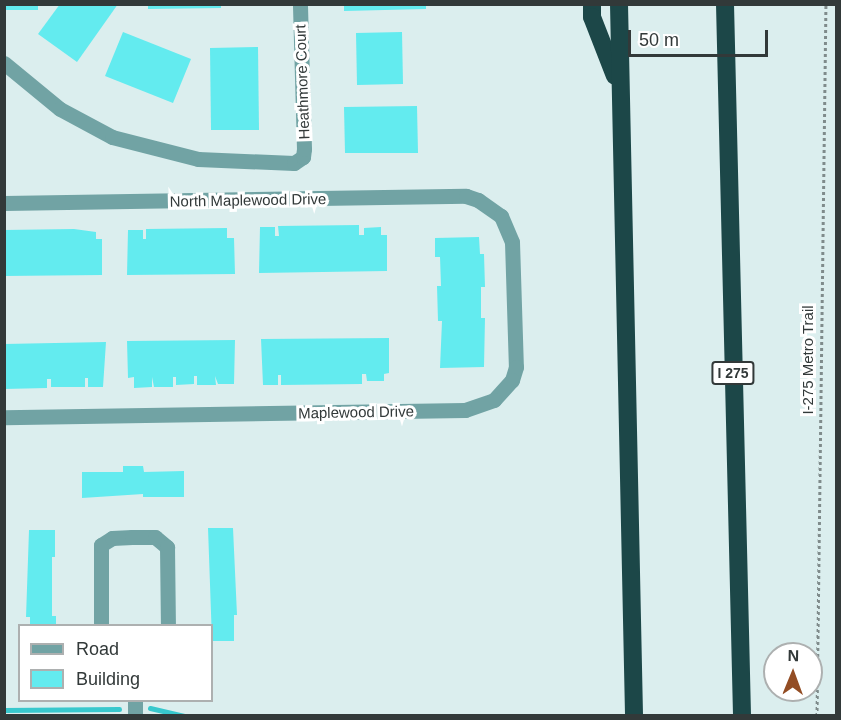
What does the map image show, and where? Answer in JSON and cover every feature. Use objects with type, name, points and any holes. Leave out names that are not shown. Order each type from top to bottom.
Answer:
[{"type":"highway","points":[[592,4],[592,17],[620,89]]},
{"type":"highway","points":[[619,4],[634,716]]},
{"type":"highway","name":"I 275","points":[[725,4],[742,716]]},
{"type":"highway","points":[[725,32],[734,4]]},
{"type":"street","name":"Heathmore Court","points":[[4,63],[60,110],[112,137],[198,159],[294,163],[303,157],[304,149],[300,4]]},
{"type":"street","name":"North Maplewood Drive","points":[[4,203],[466,196],[489,205]]},
{"type":"street","name":"Maplewood Drive","points":[[4,417],[481,407],[506,389],[516,367],[512,242],[507,226],[489,205]]},
{"type":"street","points":[[101,624],[101,545],[112,538],[155,537],[167,547],[168,624]]},
{"type":"path","name":"I-275 Metro Trail","points":[[817,716],[826,4]]},
{"type":"building","points":[[4,4],[38,4],[38,10],[4,10]]},
{"type":"building","points":[[60,4],[118,4],[77,62],[38,34]]},
{"type":"building","points":[[148,4],[221,4],[221,8],[148,9]]},
{"type":"building","points":[[344,5],[426,5],[426,9],[344,11]]},
{"type":"building","points":[[123,32],[191,59],[173,103],[105,76]]},
{"type":"building","points":[[402,32],[403,84],[357,85],[356,33]]},
{"type":"building","points":[[258,47],[259,130],[211,130],[210,48]]},
{"type":"building","points":[[417,106],[418,153],[345,153],[344,107]]},
{"type":"building","points":[[359,225],[359,235],[364,235],[364,228],[381,227],[381,235],[387,235],[387,271],[259,273],[260,227],[275,227],[275,236],[279,236],[278,226]]},
{"type":"building","points":[[227,228],[227,238],[234,238],[235,274],[127,275],[128,230],[143,230],[143,239],[146,239],[146,229]]},
{"type":"building","points":[[74,229],[96,232],[96,239],[102,239],[102,275],[4,276],[4,230]]},
{"type":"building","points":[[479,237],[480,254],[484,254],[485,287],[481,287],[481,318],[485,318],[484,367],[440,368],[442,321],[438,321],[437,286],[441,286],[440,257],[435,257],[435,238]]},
{"type":"building","points":[[389,338],[389,373],[384,374],[384,381],[367,381],[366,374],[362,374],[362,384],[281,385],[281,375],[278,375],[278,385],[263,385],[261,339]]},
{"type":"building","points":[[235,340],[234,384],[218,384],[215,376],[216,385],[197,385],[197,376],[194,376],[194,384],[176,385],[176,377],[173,377],[173,387],[154,387],[152,377],[152,387],[134,388],[134,377],[128,378],[127,341]]},
{"type":"building","points":[[106,342],[103,387],[88,387],[88,378],[85,378],[85,387],[51,387],[51,379],[47,379],[47,388],[4,389],[4,344]]},
{"type":"building","points":[[123,466],[143,466],[144,472],[184,471],[184,497],[143,497],[143,494],[82,498],[82,472],[123,472]]},
{"type":"building","points":[[208,528],[233,528],[237,615],[234,615],[234,641],[213,641]]},
{"type":"building","points":[[29,530],[55,530],[55,557],[52,557],[52,616],[56,616],[56,624],[30,624],[30,617],[26,617]]},
{"type":"waterway","points":[[150,708],[184,716]]},
{"type":"waterway","points":[[4,710],[119,709]]}]
